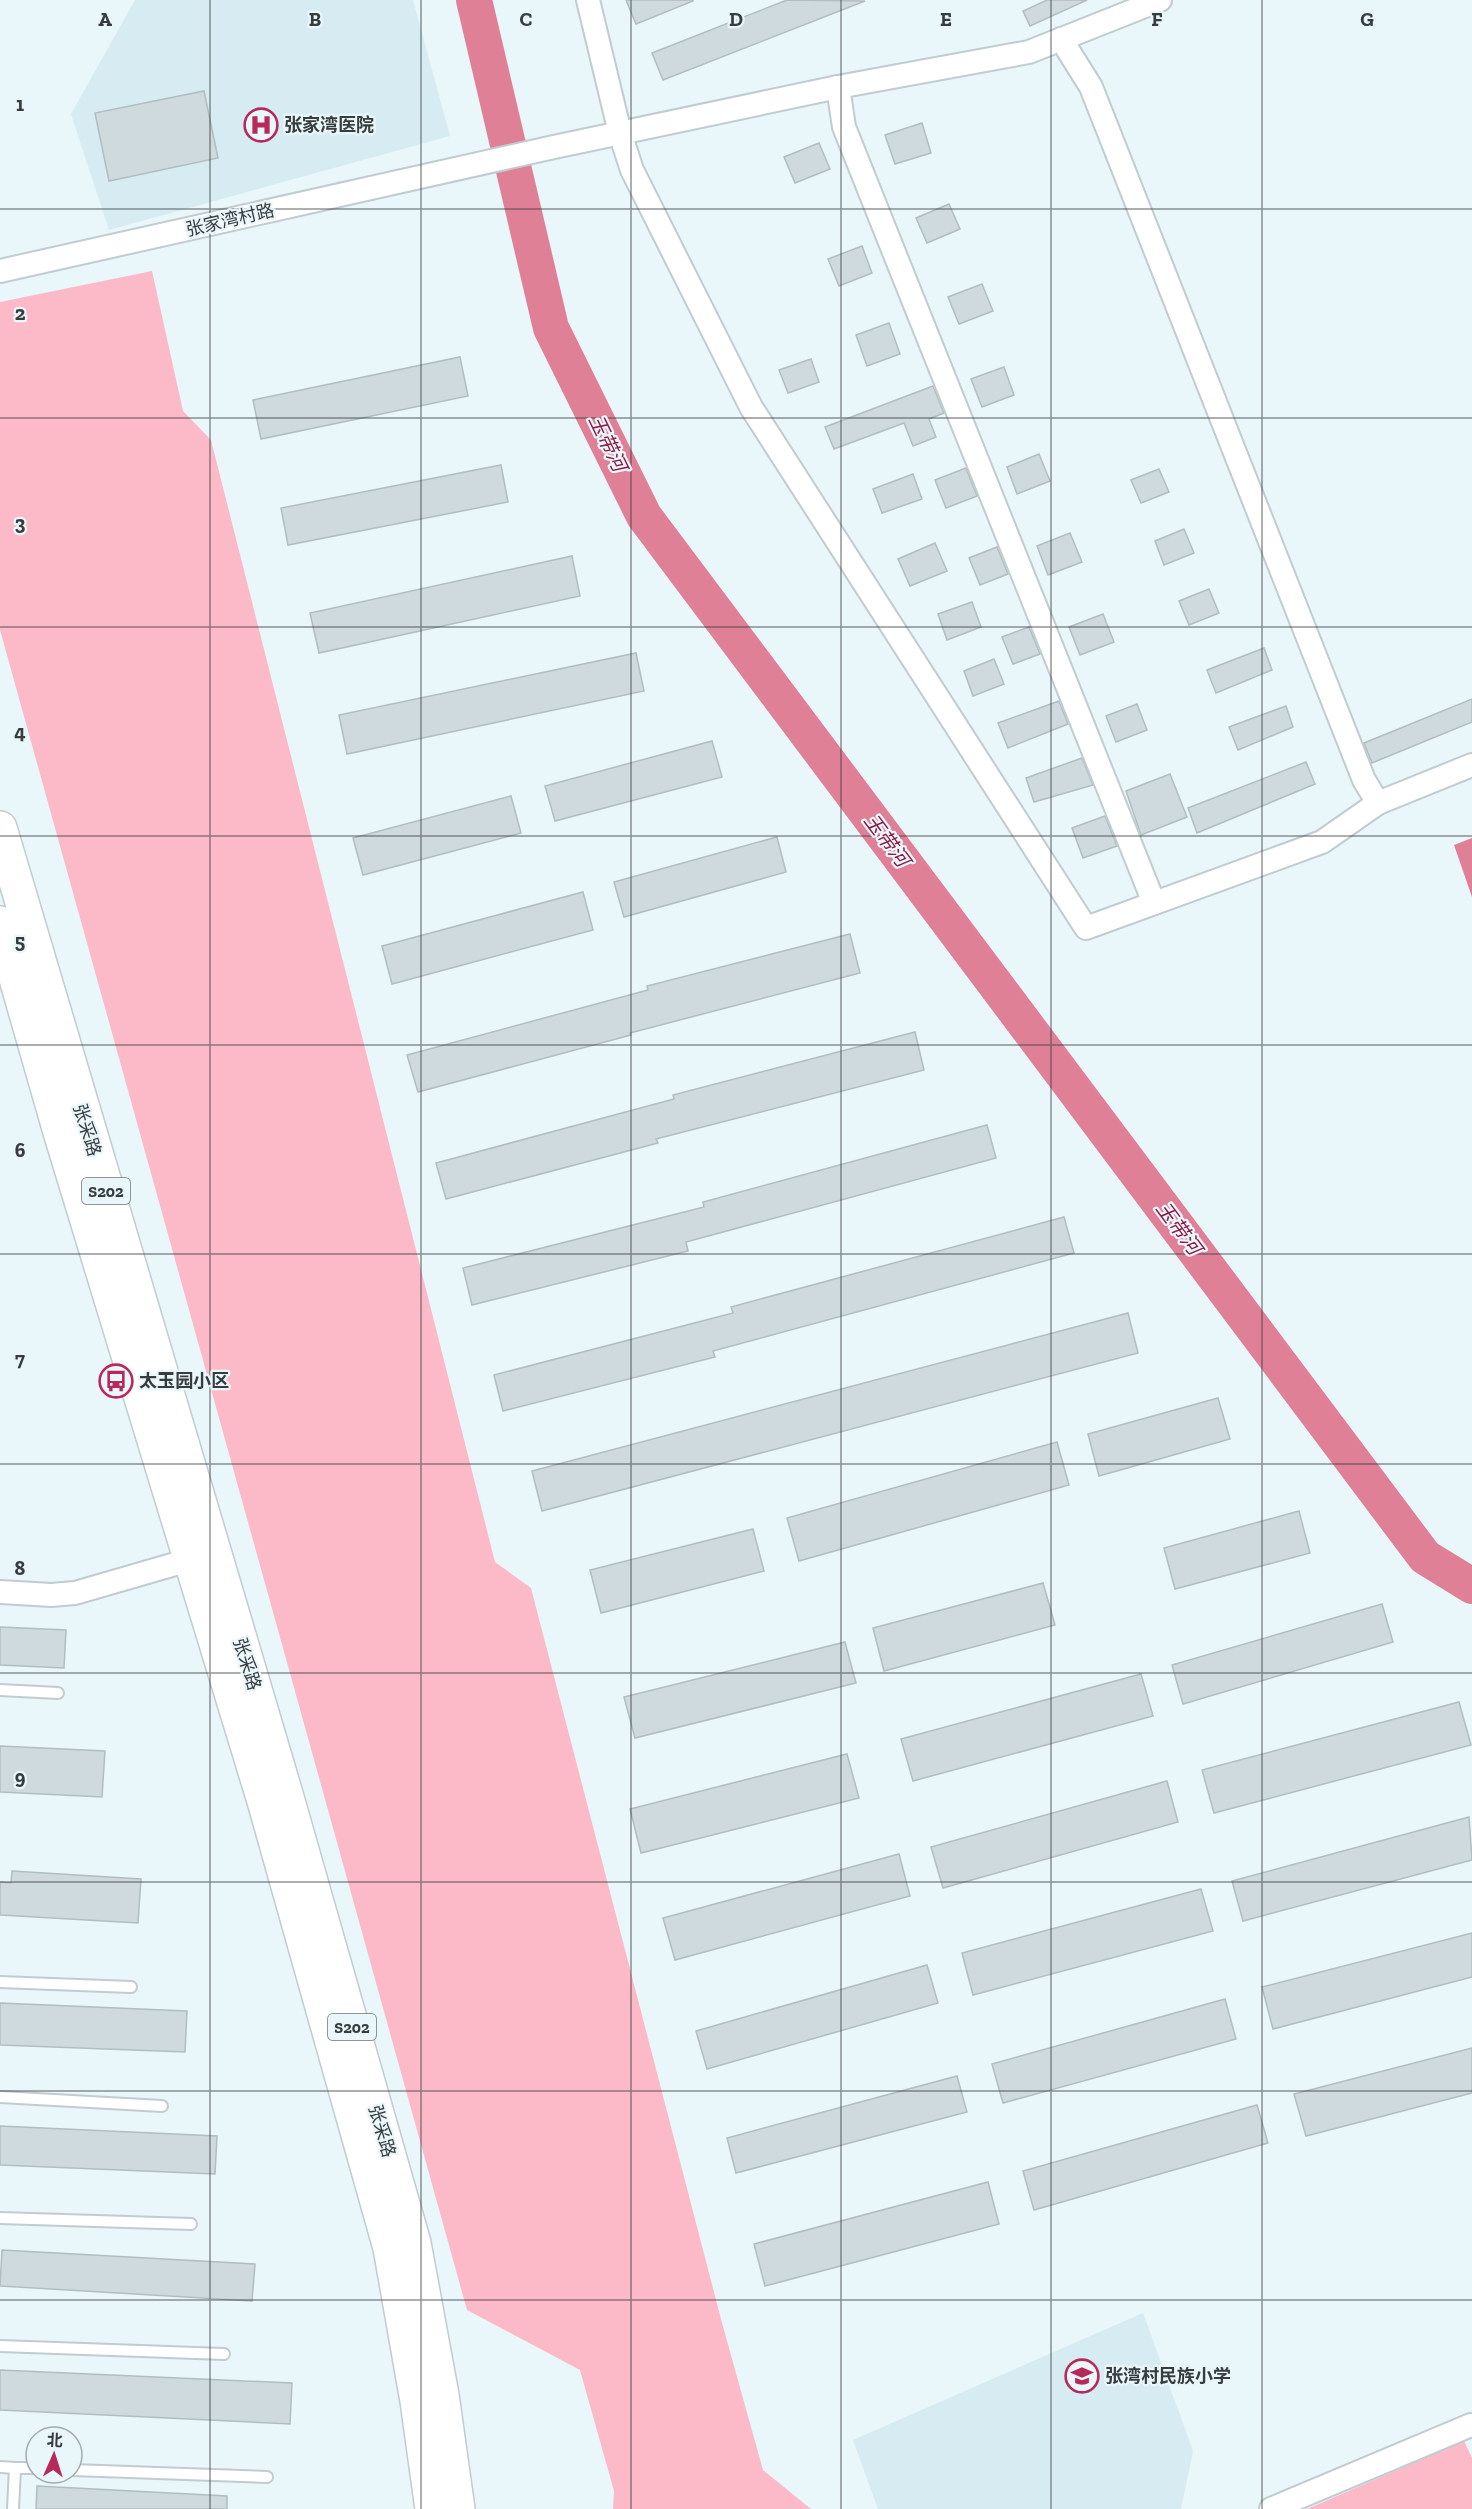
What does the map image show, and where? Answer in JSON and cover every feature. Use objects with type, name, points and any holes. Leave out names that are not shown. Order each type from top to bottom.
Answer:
[{"type":"main road","name":"张采路","points":[[0,828],[202,1556],[264,1802],[390,2248],[417,2401],[432,2509]]},
{"type":"main road","name":"张采路","points":[[0,923],[60,1132],[202,1556],[286,1794],[414,2243],[442,2395],[458,2509]]},
{"type":"street","points":[[588,0],[620,133],[632,170],[751,406],[1086,928],[1322,842],[1378,803],[1472,765]]},
{"type":"street","name":"张家湾村路","points":[[0,272],[554,147],[838,87],[1029,52],[1160,0]]},
{"type":"street","points":[[1061,39],[1091,87],[1364,780],[1378,803]]},
{"type":"street","points":[[838,87],[844,127],[1154,903]]},
{"type":"street","points":[[0,1592],[51,1595],[75,1593],[202,1556]]},
{"type":"street","points":[[1271,2509],[1472,2426]]},
{"type":"lane","points":[[0,1690],[58,1693]]},
{"type":"lane","points":[[0,1982],[130,1987]]},
{"type":"lane","points":[[0,2097],[162,2106]]},
{"type":"lane","points":[[0,2218],[191,2224]]},
{"type":"lane","points":[[0,2346],[224,2354]]},
{"type":"lane","points":[[0,2467],[24,2468]]},
{"type":"lane","points":[[13,2509],[15,2468]]},
{"type":"lane","points":[[84,2470],[267,2477]]},
{"type":"shaded area","name":"张家湾医院","points":[[135,0],[413,0],[450,136],[109,230],[71,114]]},
{"type":"shaded area","points":[[152,271],[183,411],[211,440],[495,1562],[531,1588],[722,2323],[763,2470],[811,2509],[613,2509],[614,2491],[580,2370],[467,2310],[0,630],[0,302]]},
{"type":"shaded area","points":[[1472,838],[1472,897],[1454,845]]},
{"type":"shaded area","name":"张湾村民族小学","points":[[1143,2313],[1193,2451],[1181,2509],[878,2509],[853,2440]]},
{"type":"shaded area","points":[[1464,2441],[1472,2458],[1472,2509],[1307,2509]]},
{"type":"building","points":[[626,0],[693,0],[693,1],[636,24]]},
{"type":"building","points":[[787,0],[865,1],[663,80],[652,53]]},
{"type":"building","points":[[1047,0],[1087,0],[1030,26],[1023,11]]},
{"type":"building","points":[[204,91],[218,158],[109,181],[95,113]]},
{"type":"building","points":[[922,123],[931,153],[895,164],[885,135]]},
{"type":"building","points":[[819,143],[830,169],[795,183],[784,157]]},
{"type":"building","points":[[949,204],[960,229],[927,243],[916,218]]},
{"type":"building","points":[[862,246],[872,273],[839,286],[828,259]]},
{"type":"building","points":[[982,284],[993,311],[959,324],[948,297]]},
{"type":"building","points":[[889,323],[900,354],[867,366],[856,335]]},
{"type":"building","points":[[460,357],[468,396],[261,439],[253,400]]},
{"type":"building","points":[[811,359],[819,382],[788,393],[779,370]]},
{"type":"building","points":[[1004,367],[1014,395],[982,407],[971,379]]},
{"type":"building","points":[[933,386],[944,413],[929,419],[936,437],[913,446],[904,423],[834,449],[825,427]]},
{"type":"building","points":[[1039,454],[1050,481],[1017,494],[1007,467]]},
{"type":"building","points":[[501,465],[508,502],[288,545],[281,508]]},
{"type":"building","points":[[966,468],[977,496],[946,508],[935,480]]},
{"type":"building","points":[[1159,469],[1169,492],[1141,503],[1131,480]]},
{"type":"building","points":[[913,474],[922,499],[882,513],[873,489]]},
{"type":"building","points":[[1184,529],[1194,553],[1164,565],[1155,541]]},
{"type":"building","points":[[1070,533],[1082,562],[1048,575],[1037,546]]},
{"type":"building","points":[[935,543],[947,571],[910,586],[898,559]]},
{"type":"building","points":[[997,547],[1008,574],[980,585],[969,558]]},
{"type":"building","points":[[572,556],[580,596],[319,653],[310,613]]},
{"type":"building","points":[[1209,589],[1219,613],[1189,625],[1179,601]]},
{"type":"building","points":[[972,602],[981,627],[947,640],[938,614]]},
{"type":"building","points":[[1103,614],[1114,642],[1080,655],[1069,627]]},
{"type":"building","points":[[1029,627],[1040,654],[1013,664],[1002,637]]},
{"type":"building","points":[[1264,648],[1272,670],[1216,693],[1207,670]]},
{"type":"building","points":[[636,653],[644,691],[347,754],[339,715]]},
{"type":"building","points":[[994,659],[1004,684],[973,696],[964,671]]},
{"type":"building","points":[[1472,699],[1472,722],[1372,763],[1364,743]]},
{"type":"building","points":[[1059,701],[1068,724],[1008,748],[998,723]]},
{"type":"building","points":[[1137,704],[1147,730],[1116,742],[1106,716]]},
{"type":"building","points":[[1286,706],[1293,727],[1238,750],[1229,727]]},
{"type":"building","points":[[712,741],[722,777],[555,821],[545,786]]},
{"type":"building","points":[[1082,758],[1093,785],[1034,802],[1026,778]]},
{"type":"building","points":[[1306,762],[1315,784],[1197,833],[1188,808]]},
{"type":"building","points":[[1170,774],[1187,817],[1141,835],[1126,791]]},
{"type":"building","points":[[511,796],[521,833],[363,875],[353,838]]},
{"type":"building","points":[[1105,816],[1117,846],[1083,858],[1072,828]]},
{"type":"building","points":[[777,837],[786,872],[624,917],[614,882]]},
{"type":"building","points":[[583,892],[593,930],[392,984],[382,946]]},
{"type":"building","points":[[850,934],[860,973],[630,1033],[631,1035],[418,1092],[407,1055],[648,990],[647,986]]},
{"type":"building","points":[[915,1032],[924,1070],[656,1139],[658,1143],[446,1199],[436,1163],[674,1099],[673,1095]]},
{"type":"building","points":[[987,1125],[996,1158],[686,1242],[688,1251],[472,1305],[463,1268],[704,1207],[703,1202]]},
{"type":"building","points":[[1064,1217],[1074,1253],[713,1351],[715,1357],[503,1411],[494,1375],[733,1313],[731,1307]]},
{"type":"building","points":[[1128,1313],[1138,1353],[542,1511],[532,1471]]},
{"type":"building","points":[[1218,1398],[1230,1439],[1099,1476],[1088,1434]]},
{"type":"building","points":[[1057,1442],[1069,1485],[799,1561],[787,1518]]},
{"type":"building","points":[[1299,1511],[1310,1553],[1175,1589],[1164,1548]]},
{"type":"building","points":[[753,1529],[764,1571],[601,1613],[590,1570]]},
{"type":"building","points":[[1043,1583],[1055,1625],[884,1671],[873,1628]]},
{"type":"building","points":[[1382,1604],[1393,1642],[1183,1704],[1172,1665]]},
{"type":"building","points":[[0,1627],[66,1630],[64,1668],[0,1665]]},
{"type":"building","points":[[845,1642],[856,1683],[635,1738],[624,1697]]},
{"type":"building","points":[[1141,1674],[1153,1716],[913,1781],[901,1739]]},
{"type":"building","points":[[1459,1702],[1471,1745],[1214,1813],[1202,1770]]},
{"type":"building","points":[[0,1746],[105,1751],[102,1797],[0,1792]]},
{"type":"building","points":[[847,1754],[859,1798],[641,1853],[630,1809]]},
{"type":"building","points":[[1167,1781],[1178,1822],[943,1888],[931,1847]]},
{"type":"building","points":[[1469,1817],[1472,1860],[1243,1921],[1232,1881]]},
{"type":"building","points":[[899,1854],[910,1896],[675,1960],[663,1918]]},
{"type":"building","points":[[12,1871],[141,1879],[138,1923],[0,1915],[0,1882],[11,1883]]},
{"type":"building","points":[[1201,1889],[1213,1931],[973,1995],[962,1953]]},
{"type":"building","points":[[1472,1933],[1472,1977],[1273,2029],[1262,1987]]},
{"type":"building","points":[[927,1965],[938,2003],[707,2069],[696,2031]]},
{"type":"building","points":[[1225,1999],[1236,2039],[1003,2103],[992,2064]]},
{"type":"building","points":[[0,2003],[187,2011],[185,2052],[0,2045]]},
{"type":"building","points":[[1472,2048],[1472,2093],[1306,2136],[1294,2094]]},
{"type":"building","points":[[957,2076],[967,2112],[736,2173],[727,2138]]},
{"type":"building","points":[[1257,2105],[1268,2143],[1034,2210],[1023,2171]]},
{"type":"building","points":[[0,2126],[217,2136],[215,2174],[0,2165]]},
{"type":"building","points":[[988,2182],[999,2224],[765,2286],[754,2244]]},
{"type":"building","points":[[2,2250],[255,2264],[252,2301],[0,2286]]},
{"type":"building","points":[[0,2370],[292,2383],[290,2424],[0,2410]]},
{"type":"building","points":[[37,2486],[227,2496],[227,2509],[36,2509]]},
{"type":"waterway","name":"玉带河","points":[[474,0],[551,328],[644,516],[1425,1557],[1472,1586]]},
{"type":"place","name":"张家湾医院","points":[[261,125]]},
{"type":"place","name":"太玉园小区","points":[[116,1381]]},
{"type":"place","name":"张湾村民族小学","points":[[1082,2376]]}]
